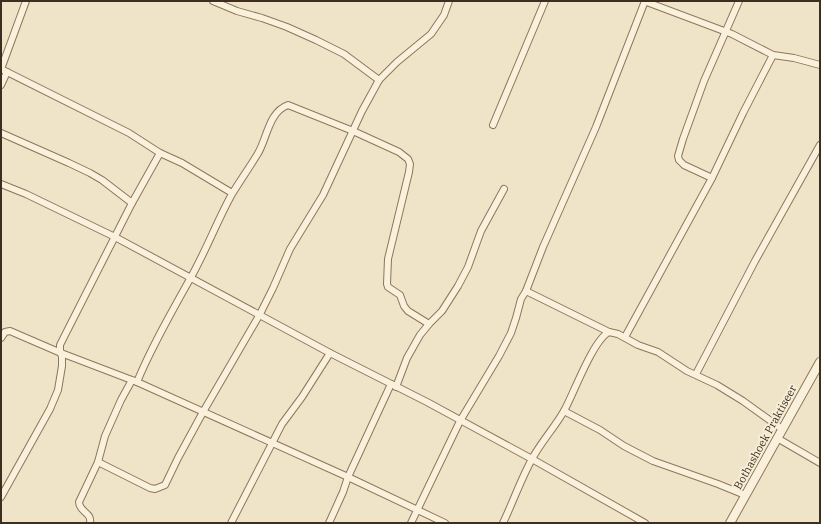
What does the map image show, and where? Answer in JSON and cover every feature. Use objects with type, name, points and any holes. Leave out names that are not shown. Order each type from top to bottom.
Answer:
[{"type":"street","points":[[1,85],[3,70],[26,1]]},
{"type":"street","points":[[214,1],[237,11],[287,27],[316,40],[348,57],[379,80]]},
{"type":"street","points":[[98,462],[150,488],[160,488],[165,485],[180,453],[260,314],[290,249],[314,211],[330,181],[353,130],[379,80],[397,62],[430,34],[444,15],[450,1]]},
{"type":"street","points":[[493,125],[545,1]]},
{"type":"street","points":[[411,523],[460,421],[511,333],[519,305],[596,127],[645,1],[732,34],[773,55],[794,58],[820,65]]},
{"type":"street","points":[[712,178],[684,165],[679,160],[678,156],[704,80],[739,1]]},
{"type":"street","points":[[625,337],[712,178],[773,55]]},
{"type":"street","points":[[3,70],[129,133],[160,153],[182,162],[232,193]]},
{"type":"street","points":[[90,523],[91,520],[89,516],[80,508],[79,502],[98,462],[105,436],[121,400],[135,381],[165,322],[190,278],[232,193],[258,154],[273,118],[282,107],[288,105],[353,130],[399,152],[408,159],[410,164],[409,172],[388,259],[387,284],[388,287],[400,295],[404,306],[408,311],[429,324]]},
{"type":"street","points":[[1,133],[90,173],[102,180],[132,203]]},
{"type":"street","points":[[696,374],[755,261],[820,145]]},
{"type":"street","points":[[1,497],[50,410],[58,390],[62,366],[60,345],[132,203],[160,153]]},
{"type":"street","points":[[1,184],[115,236],[330,353],[427,402],[645,523]]},
{"type":"street","points":[[329,523],[348,477],[414,346],[429,324],[442,311],[458,286],[468,267],[481,231],[504,189]]},
{"type":"street","points":[[526,291],[609,332],[625,337],[638,345],[658,352],[687,371],[723,388],[782,429]]},
{"type":"street","points":[[1,338],[5,332],[10,331],[61,353],[135,381],[348,477],[445,523]]},
{"type":"street","points":[[503,523],[532,459],[564,411],[591,355],[601,339],[609,332]]},
{"type":"street","points":[[231,523],[282,424],[302,397],[330,353]]},
{"type":"street","name":"Bothashoek Praktiseer","points":[[730,523],[820,362]]},
{"type":"street","points":[[564,411],[653,461],[713,481],[745,495]]},
{"type":"street","points":[[777,438],[820,463]]}]
